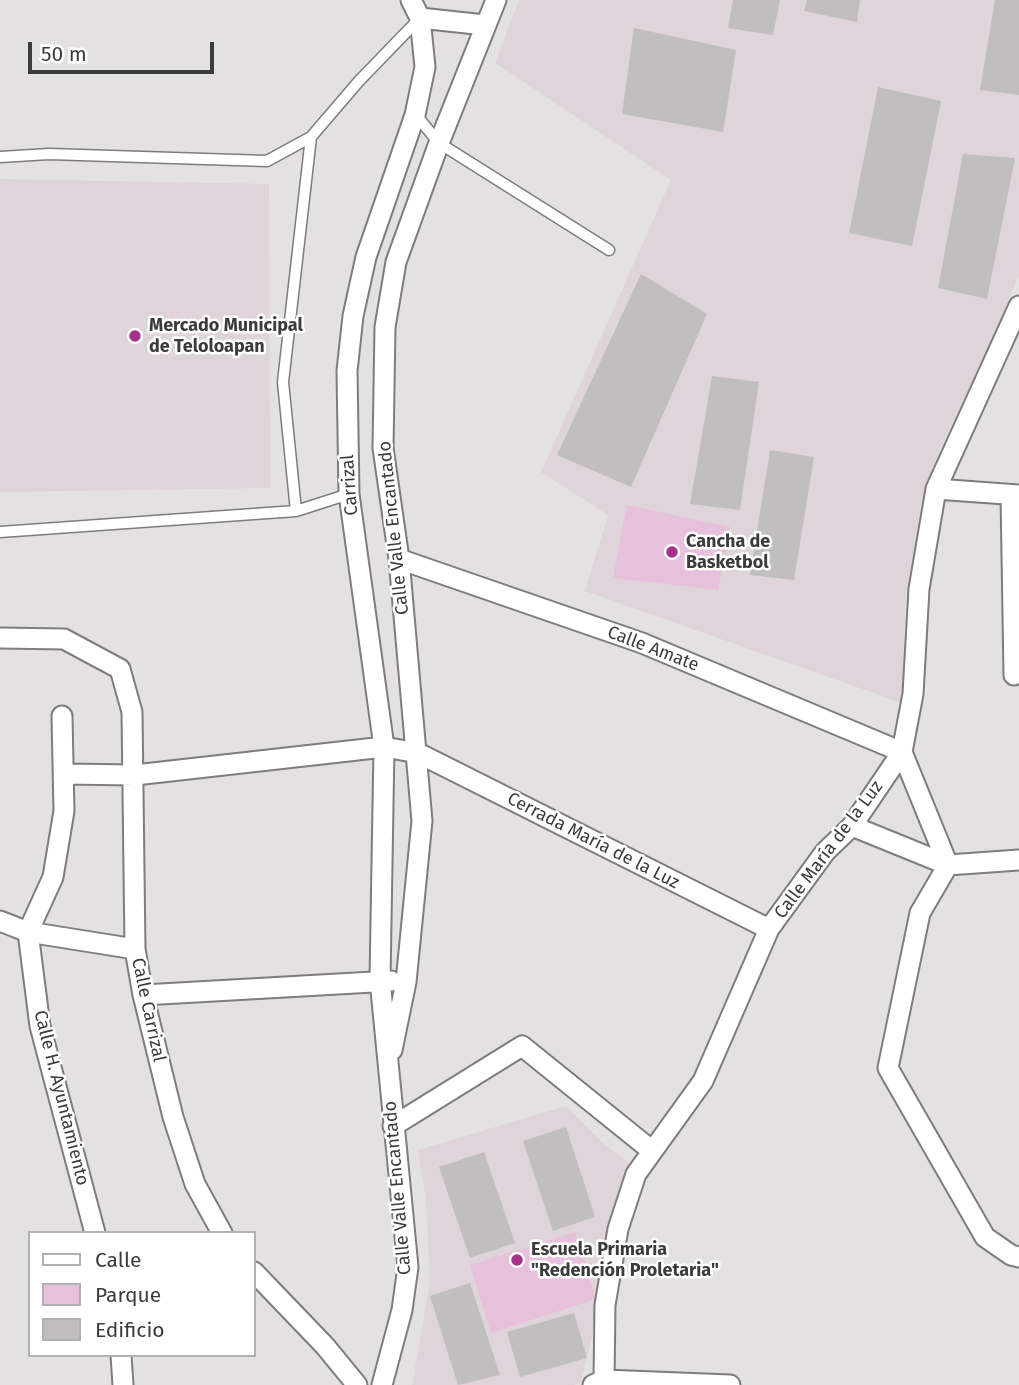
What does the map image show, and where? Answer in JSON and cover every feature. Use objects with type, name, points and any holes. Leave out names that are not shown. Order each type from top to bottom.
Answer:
[{"type":"street","name":"Carrizal","points":[[380,980],[384,747],[349,494],[347,371],[353,316],[366,257],[415,115],[425,66],[420,18],[411,0]]},
{"type":"street","name":"Calle Valle Encantado","points":[[387,1072],[406,982],[422,821],[399,559],[383,448],[385,327],[396,262],[439,143],[496,0]]},
{"type":"street","points":[[420,18],[485,25]]},
{"type":"street","name":"Calle María de la Luz","points":[[598,1382],[605,1305],[618,1229],[636,1174],[703,1081],[769,929],[825,852],[852,825],[902,752],[913,694],[919,589],[936,489],[1019,306]]},
{"type":"street","points":[[936,489],[1015,495],[1014,676]]},
{"type":"street","name":"Calle Amate","points":[[399,559],[642,643],[902,752]]},
{"type":"street","name":"Calle Carrizal","points":[[0,638],[64,639],[120,669],[132,712],[135,775],[135,950],[143,995],[173,1117],[195,1184],[221,1231]]},
{"type":"street","points":[[28,933],[52,877],[64,811],[62,716]]},
{"type":"street","points":[[64,775],[135,775],[384,747],[418,753]]},
{"type":"street","points":[[902,752],[948,865]]},
{"type":"street","name":"Cerrada María de la Luz","points":[[418,753],[769,929]]},
{"type":"street","points":[[852,825],[948,865],[1019,860]]},
{"type":"street","points":[[948,865],[920,913],[888,1068],[985,1237],[1019,1257]]},
{"type":"street","points":[[0,920],[28,933],[135,950]]},
{"type":"street","name":"Calle H. Ayuntamiento","points":[[28,933],[40,1026],[94,1231]]},
{"type":"street","points":[[143,995],[380,980],[406,982]]},
{"type":"street","name":"Calle Valle Encantado","points":[[380,980],[408,1267],[402,1310],[382,1385]]},
{"type":"street","points":[[393,1126],[522,1046],[651,1150]]},
{"type":"street","points":[[256,1274],[325,1346],[356,1385]]},
{"type":"street","points":[[121,1357],[123,1385]]},
{"type":"street","points":[[598,1382],[730,1385]]},
{"type":"lane","points":[[0,157],[49,154],[267,161],[311,137],[359,81],[420,18]]},
{"type":"lane","points":[[415,115],[439,143],[609,250]]},
{"type":"lane","points":[[296,511],[283,382],[311,137]]},
{"type":"lane","points":[[0,532],[296,511],[349,494]]},
{"type":"shaded area","points":[[519,0],[1019,0],[1019,274],[990,346],[940,449],[922,497],[905,604],[902,703],[585,591],[608,515],[541,472],[671,180],[495,63]]},
{"type":"shaded area","name":"Mercado Municipal de Teloloapan","points":[[0,179],[269,184],[270,488],[0,492]]},
{"type":"shaded area","name":"Escuela Primaria \"Redención Proletaria\"","points":[[566,1106],[603,1143],[641,1172],[609,1238],[592,1337],[581,1382],[574,1385],[412,1385],[430,1282],[426,1201],[418,1150]]},
{"type":"green space","name":"Cancha de Basketbol","points":[[627,505],[730,527],[718,590],[613,578]]},
{"type":"green space","points":[[575,1232],[596,1299],[491,1333],[470,1265]]},
{"type":"building","points":[[733,0],[780,0],[773,35],[728,28]]},
{"type":"building","points":[[807,0],[860,0],[857,22],[804,11]]},
{"type":"building","points":[[995,0],[1019,0],[1019,95],[980,90]]},
{"type":"building","points":[[634,28],[736,50],[723,132],[622,114]]},
{"type":"building","points":[[878,87],[941,101],[912,246],[849,233]]},
{"type":"building","points":[[963,154],[1015,158],[987,299],[938,288]]},
{"type":"building","points":[[641,274],[707,314],[631,487],[557,455]]},
{"type":"building","points":[[712,376],[759,382],[740,510],[690,504]]},
{"type":"building","points":[[770,450],[814,457],[794,580],[750,575]]},
{"type":"building","points":[[566,1127],[595,1217],[553,1231],[523,1141]]},
{"type":"building","points":[[484,1152],[515,1243],[470,1258],[439,1167]]},
{"type":"building","points":[[470,1283],[500,1375],[458,1385],[430,1296]]},
{"type":"building","points":[[574,1313],[587,1358],[520,1377],[507,1332]]},
{"type":"place","name":"Mercado Municipal de Teloloapan","points":[[135,336]]},
{"type":"place","name":"Cancha de Basketbol","points":[[672,552]]},
{"type":"place","name":"Escuela Primaria \"Redención Proletaria\"","points":[[517,1260]]}]
